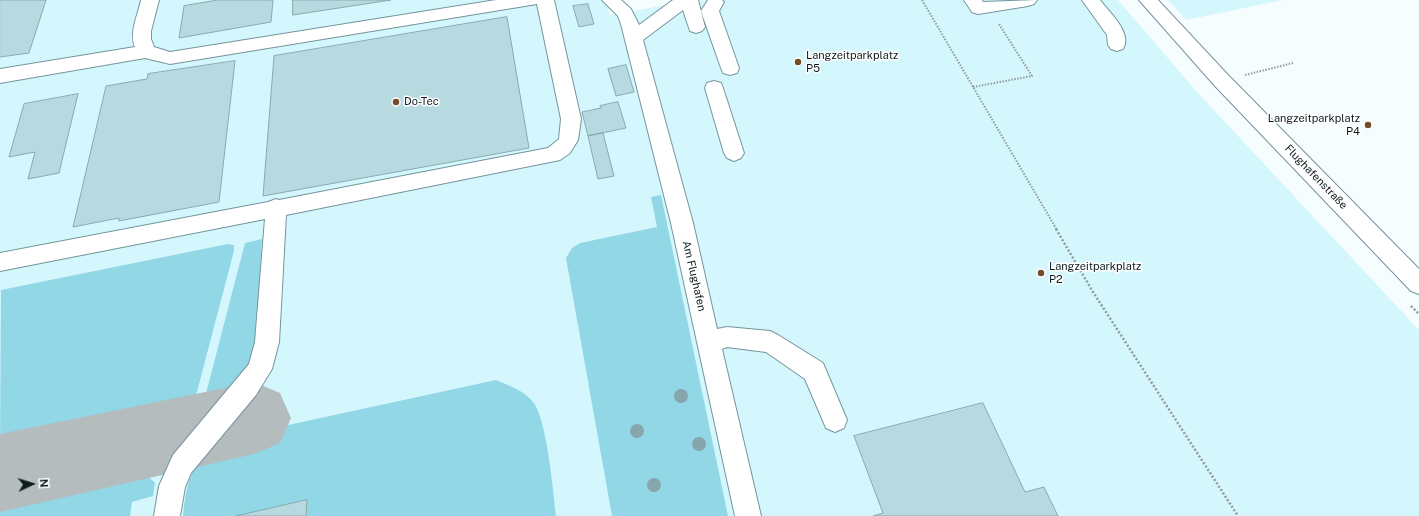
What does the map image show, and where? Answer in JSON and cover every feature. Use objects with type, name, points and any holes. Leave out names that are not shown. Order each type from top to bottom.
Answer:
[{"type":"street","points":[[145,52],[141,43],[150,0]]},
{"type":"street","points":[[0,76],[145,52],[155,57],[170,58],[207,54],[315,34],[532,0]]},
{"type":"street","points":[[0,262],[276,207],[553,155],[564,148],[571,132],[571,119],[545,0]]},
{"type":"street","name":"Am Flughafen","points":[[611,0],[625,13],[634,38],[682,223],[748,516]]},
{"type":"street","points":[[634,38],[684,0]]},
{"type":"street","points":[[689,0],[696,27]]},
{"type":"street","points":[[981,3],[1028,0]]},
{"type":"street","points":[[1091,0],[1116,34],[1118,45]]},
{"type":"street","name":"Flughafenstraße","points":[[1148,0],[1222,81],[1419,284]]},
{"type":"street","points":[[715,2],[710,11],[730,68]]},
{"type":"street","points":[[714,88],[734,153]]},
{"type":"street","points":[[167,516],[172,486],[182,464],[247,387],[260,369],[268,342],[276,207]]},
{"type":"street","points":[[709,341],[727,337],[770,342],[814,372],[835,420]]},
{"type":"path","points":[[922,0],[1094,292],[1238,516]]},
{"type":"path","points":[[973,87],[1032,76],[981,3]]},
{"type":"path","points":[[1240,76],[1293,63]]},
{"type":"shaded area","points":[[0,0],[606,0],[610,15],[695,0],[1118,0],[1197,92],[1419,330],[1419,516],[0,516]]},
{"type":"shaded area","points":[[1168,0],[1283,0],[1186,20]]},
{"type":"shaded area","points":[[661,195],[728,516],[612,516],[566,258],[572,248],[580,243],[657,227],[651,197]]},
{"type":"shaded area","points":[[262,239],[256,340],[247,368],[231,387],[210,403],[203,405],[245,243]]},
{"type":"shaded area","points":[[228,244],[234,245],[234,251],[194,403],[190,408],[0,450],[1,290]]},
{"type":"shaded area","points":[[496,380],[525,394],[533,402],[538,411],[549,456],[556,516],[183,516],[186,492],[192,474],[202,458],[219,440]]},
{"type":"shaded area","points":[[131,471],[147,475],[155,483],[153,496],[132,502],[130,516],[0,516],[0,501]]},
{"type":"building","points":[[0,0],[46,0],[29,53],[0,57]]},
{"type":"building","points":[[218,0],[273,0],[271,22],[179,38],[184,6]]},
{"type":"building","points":[[293,0],[391,0],[293,15]]},
{"type":"building","points":[[588,4],[594,24],[579,27],[573,6]]},
{"type":"building","name":"Do-Tec","points":[[507,17],[529,148],[263,196],[274,56]]},
{"type":"building","points":[[235,61],[219,202],[119,221],[119,218],[73,227],[106,86],[147,79],[148,74]]},
{"type":"building","points":[[626,65],[634,92],[616,96],[608,69]]},
{"type":"building","points":[[78,94],[59,173],[28,179],[35,152],[9,157],[24,104]]},
{"type":"building","points":[[618,102],[626,128],[588,136],[582,112],[601,108],[600,106]]},
{"type":"building","points":[[603,133],[614,176],[598,179],[588,136]]},
{"type":"building","points":[[983,403],[1025,492],[1044,487],[1058,516],[873,516],[883,513],[854,436]]},
{"type":"building","points":[[307,500],[306,516],[236,516]]},
{"type":"taxiway","points":[[0,473],[254,418]]},
{"type":"place","name":"Langzeitparkplatz P5","points":[[798,62]]},
{"type":"place","name":"Do-Tec","points":[[396,102]]},
{"type":"place","name":"Langzeitparkplatz P4","points":[[1368,125]]},
{"type":"place","name":"Langzeitparkplatz P2","points":[[1041,273]]}]
